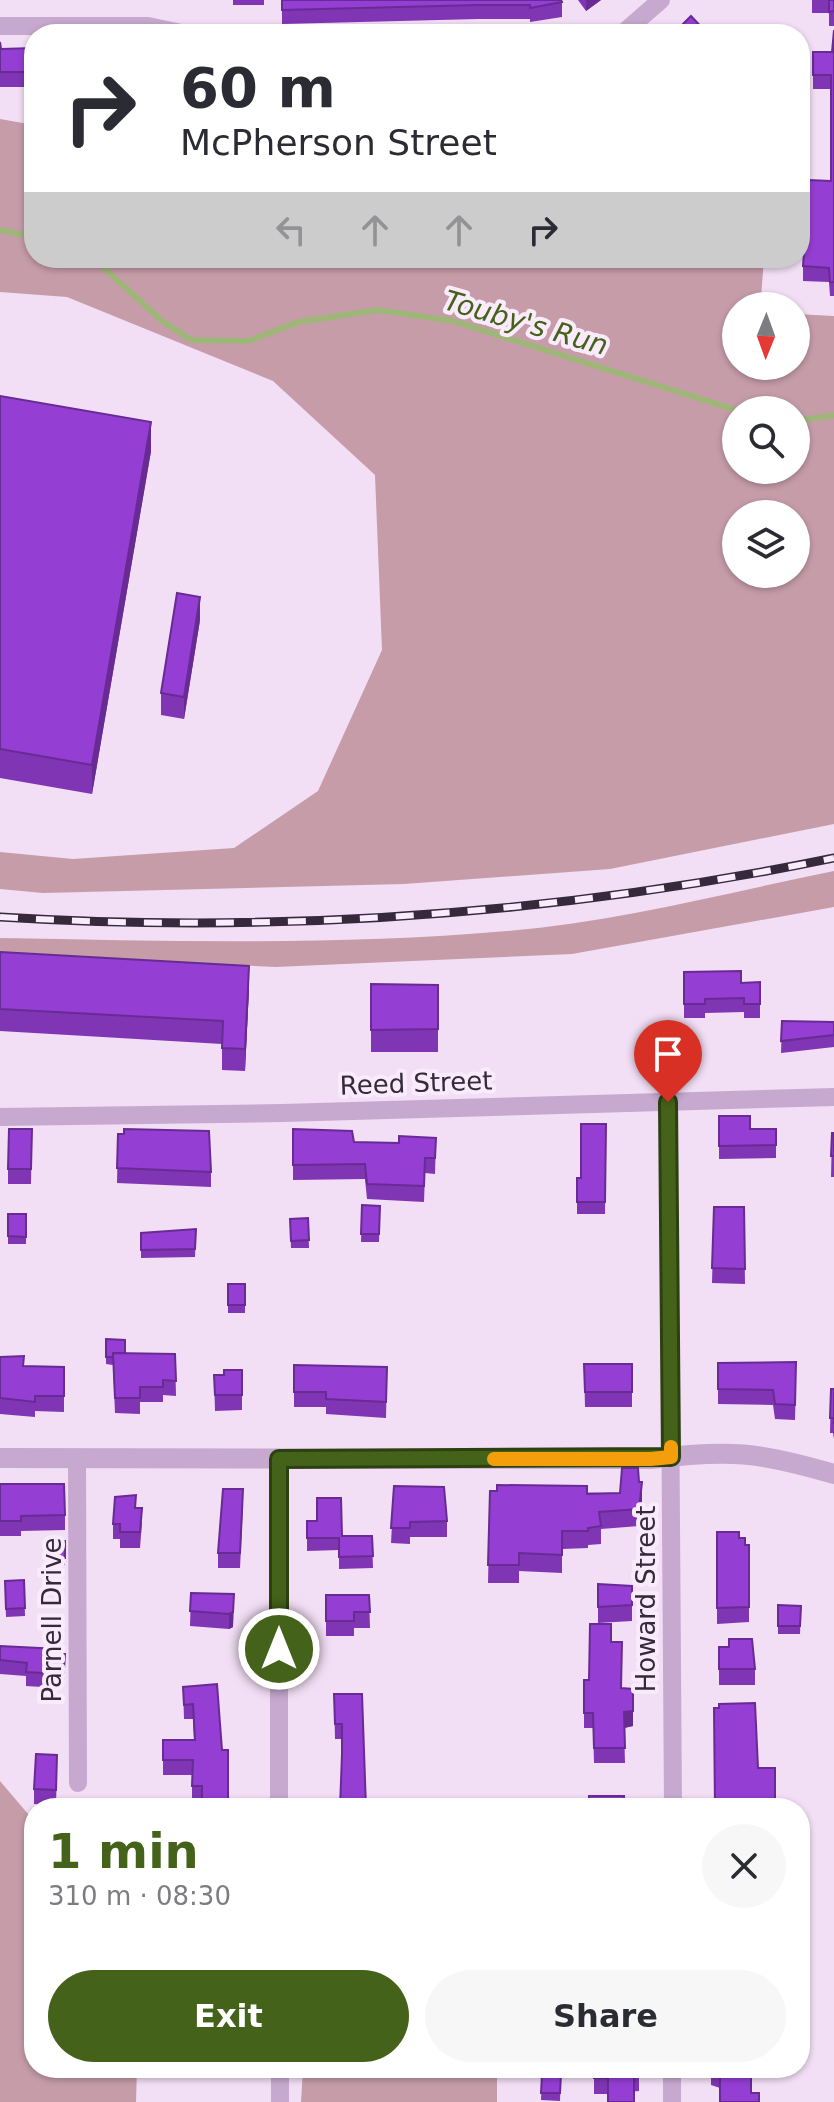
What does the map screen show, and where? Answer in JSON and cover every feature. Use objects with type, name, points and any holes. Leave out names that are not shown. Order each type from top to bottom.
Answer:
[{"type":"street","points":[[633,24],[661,0]]},
{"type":"street","points":[[0,26],[24,26]]},
{"type":"street","name":"Reed Street","points":[[0,1117],[834,1097]]},
{"type":"street","name":"Howard Street","points":[[668,1102],[673,1798]]},
{"type":"street","points":[[0,1458],[671,1457],[700,1452],[757,1454],[834,1474]]},
{"type":"street","name":"Parnell Drive","points":[[77,1458],[78,1783]]},
{"type":"street","points":[[279,1459],[279,1798]]},
{"type":"street","points":[[280,2078],[280,2102]]},
{"type":"street","points":[[672,2078],[672,2102]]},
{"type":"shaded area","points":[[0,119],[24,123],[24,268],[763,268],[761,292],[722,292],[722,380],[810,380],[810,315],[834,316],[834,824],[610,869],[404,884],[43,893],[0,889],[0,852],[73,859],[234,848],[318,791],[382,650],[375,475],[273,381],[67,297],[0,292]]},
{"type":"shaded area","points":[[834,871],[834,907],[572,954],[275,967],[0,953],[0,938],[317,941],[444,936],[548,927],[671,906]]},
{"type":"shaded area","points":[[0,1781],[24,1809],[24,2078],[137,2078],[136,2102],[0,2102]]},
{"type":"shaded area","points":[[302,2078],[497,2078],[497,2102],[301,2102]]},
{"type":"building","points":[[282,0],[562,2],[530,8],[530,5],[478,5],[282,10]]},
{"type":"building","points":[[829,0],[834,0],[834,11],[829,12]]},
{"type":"building","points":[[691,16],[699,24],[683,24]]},
{"type":"building","points":[[834,30],[834,282],[830,282],[829,268],[810,267],[810,180],[831,181],[831,75],[813,75],[813,52],[832,52]]},
{"type":"building","points":[[0,42],[1,49],[24,48],[24,72],[0,72]]},
{"type":"building","points":[[0,396],[151,422],[92,765],[0,749]]},
{"type":"building","points":[[177,593],[200,597],[184,697],[161,693]]},
{"type":"building","points":[[0,952],[249,966],[245,1049],[222,1048],[223,1021],[0,1009]]},
{"type":"building","points":[[741,971],[741,983],[760,982],[760,1004],[744,1004],[744,998],[705,999],[705,1004],[684,1004],[684,972]]},
{"type":"building","points":[[371,984],[438,985],[438,1029],[371,1030]]},
{"type":"building","points":[[782,1021],[834,1022],[834,1035],[781,1041]]},
{"type":"building","points":[[719,1116],[750,1116],[750,1129],[776,1129],[776,1145],[719,1146]]},
{"type":"building","points":[[581,1124],[606,1124],[605,1202],[577,1202],[577,1178],[581,1178]]},
{"type":"building","points":[[9,1129],[32,1129],[31,1169],[8,1169]]},
{"type":"building","points":[[124,1129],[209,1131],[211,1172],[117,1168],[118,1134],[124,1134]]},
{"type":"building","points":[[293,1129],[352,1131],[354,1142],[399,1143],[399,1136],[436,1138],[435,1158],[425,1158],[424,1186],[367,1184],[365,1164],[293,1165]]},
{"type":"building","points":[[834,1133],[834,1156],[831,1156]]},
{"type":"building","points":[[362,1205],[380,1206],[379,1234],[361,1234]]},
{"type":"building","points":[[714,1207],[744,1207],[745,1269],[712,1268]]},
{"type":"building","points":[[8,1214],[26,1214],[26,1237],[8,1236]]},
{"type":"building","points":[[308,1218],[309,1240],[291,1241],[290,1219]]},
{"type":"building","points":[[196,1229],[195,1249],[141,1250],[141,1233]]},
{"type":"building","points":[[228,1284],[245,1284],[245,1305],[228,1305]]},
{"type":"building","points":[[106,1339],[125,1340],[125,1353],[113,1353],[113,1357],[106,1357]]},
{"type":"building","points":[[113,1353],[175,1354],[176,1381],[163,1380],[163,1387],[140,1387],[140,1398],[115,1398]]},
{"type":"building","points":[[24,1356],[23,1366],[64,1367],[64,1396],[35,1396],[35,1402],[0,1398],[0,1357]]},
{"type":"building","points":[[796,1362],[795,1405],[775,1404],[773,1390],[718,1389],[718,1363]]},
{"type":"building","points":[[584,1364],[632,1364],[632,1392],[585,1392]]},
{"type":"building","points":[[294,1365],[387,1367],[386,1402],[326,1399],[326,1392],[294,1392]]},
{"type":"building","points":[[224,1370],[242,1370],[242,1395],[215,1395],[214,1375],[224,1375]]},
{"type":"building","points":[[831,1389],[834,1389],[834,1418],[830,1418]]},
{"type":"building","points":[[622,1468],[638,1468],[639,1482],[642,1482],[639,1509],[599,1512],[601,1526],[588,1528],[588,1531],[562,1531],[562,1555],[519,1553],[519,1565],[488,1565],[490,1491],[497,1491],[497,1485],[587,1486],[587,1494],[620,1493]]},
{"type":"building","points":[[0,1484],[64,1484],[65,1515],[21,1516],[21,1521],[0,1521]]},
{"type":"building","points":[[394,1486],[444,1487],[447,1521],[410,1522],[410,1528],[391,1528]]},
{"type":"building","points":[[223,1489],[243,1489],[240,1553],[218,1553]]},
{"type":"building","points":[[136,1495],[135,1508],[142,1508],[140,1532],[120,1532],[120,1524],[113,1524],[115,1497]]},
{"type":"building","points":[[317,1498],[341,1498],[342,1536],[372,1536],[373,1556],[339,1557],[339,1538],[307,1538],[307,1521],[317,1521]]},
{"type":"building","points":[[717,1532],[739,1532],[739,1538],[745,1538],[745,1545],[749,1545],[749,1607],[717,1608]]},
{"type":"building","points":[[58,1541],[65,1541],[65,1558],[58,1558]]},
{"type":"building","points":[[24,1580],[25,1608],[6,1609],[5,1581]]},
{"type":"building","points":[[598,1584],[632,1586],[632,1605],[598,1607]]},
{"type":"building","points":[[191,1593],[234,1594],[233,1612],[190,1611]]},
{"type":"building","points":[[326,1595],[369,1595],[370,1612],[354,1612],[354,1621],[326,1621]]},
{"type":"building","points":[[778,1605],[801,1606],[800,1626],[778,1626]]},
{"type":"building","points":[[590,1624],[611,1624],[611,1642],[622,1642],[621,1688],[633,1689],[633,1711],[624,1712],[625,1748],[594,1748],[593,1713],[584,1713],[584,1680],[589,1680]]},
{"type":"building","points":[[729,1639],[752,1639],[755,1669],[719,1669],[719,1647],[729,1647]]},
{"type":"building","points":[[0,1646],[59,1649],[59,1654],[65,1654],[64,1669],[58,1669],[58,1674],[26,1672],[27,1663],[0,1660]]},
{"type":"building","points":[[217,1684],[222,1750],[228,1750],[228,1798],[202,1798],[202,1786],[192,1786],[193,1760],[163,1760],[163,1740],[195,1740],[193,1704],[184,1705],[183,1687]]},
{"type":"building","points":[[334,1694],[362,1694],[366,1798],[340,1798],[342,1724],[335,1724]]},
{"type":"building","points":[[755,1703],[758,1768],[775,1768],[775,1798],[715,1798],[714,1708],[719,1708],[719,1704]]},
{"type":"building","points":[[36,1754],[57,1755],[56,1790],[34,1789]]},
{"type":"building","points":[[589,1796],[624,1796],[624,1798]]},
{"type":"building","points":[[542,2078],[561,2078],[560,2093],[541,2093]]},
{"type":"building","points":[[608,2078],[634,2078],[634,2102],[608,2102]]},
{"type":"building","points":[[720,2078],[751,2078],[751,2093],[759,2093],[759,2102],[720,2102]]},
{"type":"waterway","name":"Touby's Run","points":[[0,230],[24,235]]},
{"type":"waterway","name":"Touby's Run","points":[[104,268],[162,321],[191,340],[249,341],[298,322],[378,310],[453,321],[722,406]]},
{"type":"waterway","name":"Touby's Run","points":[[810,419],[834,415]]},
{"type":"railway","points":[[0,917],[210,923],[419,915],[627,893],[834,858]]},
{"type":"slow traffic","points":[[494,1459],[651,1459],[671,1457],[671,1447]]},
{"type":"route","points":[[279,1649],[279,1459],[671,1457],[668,1102]]}]
